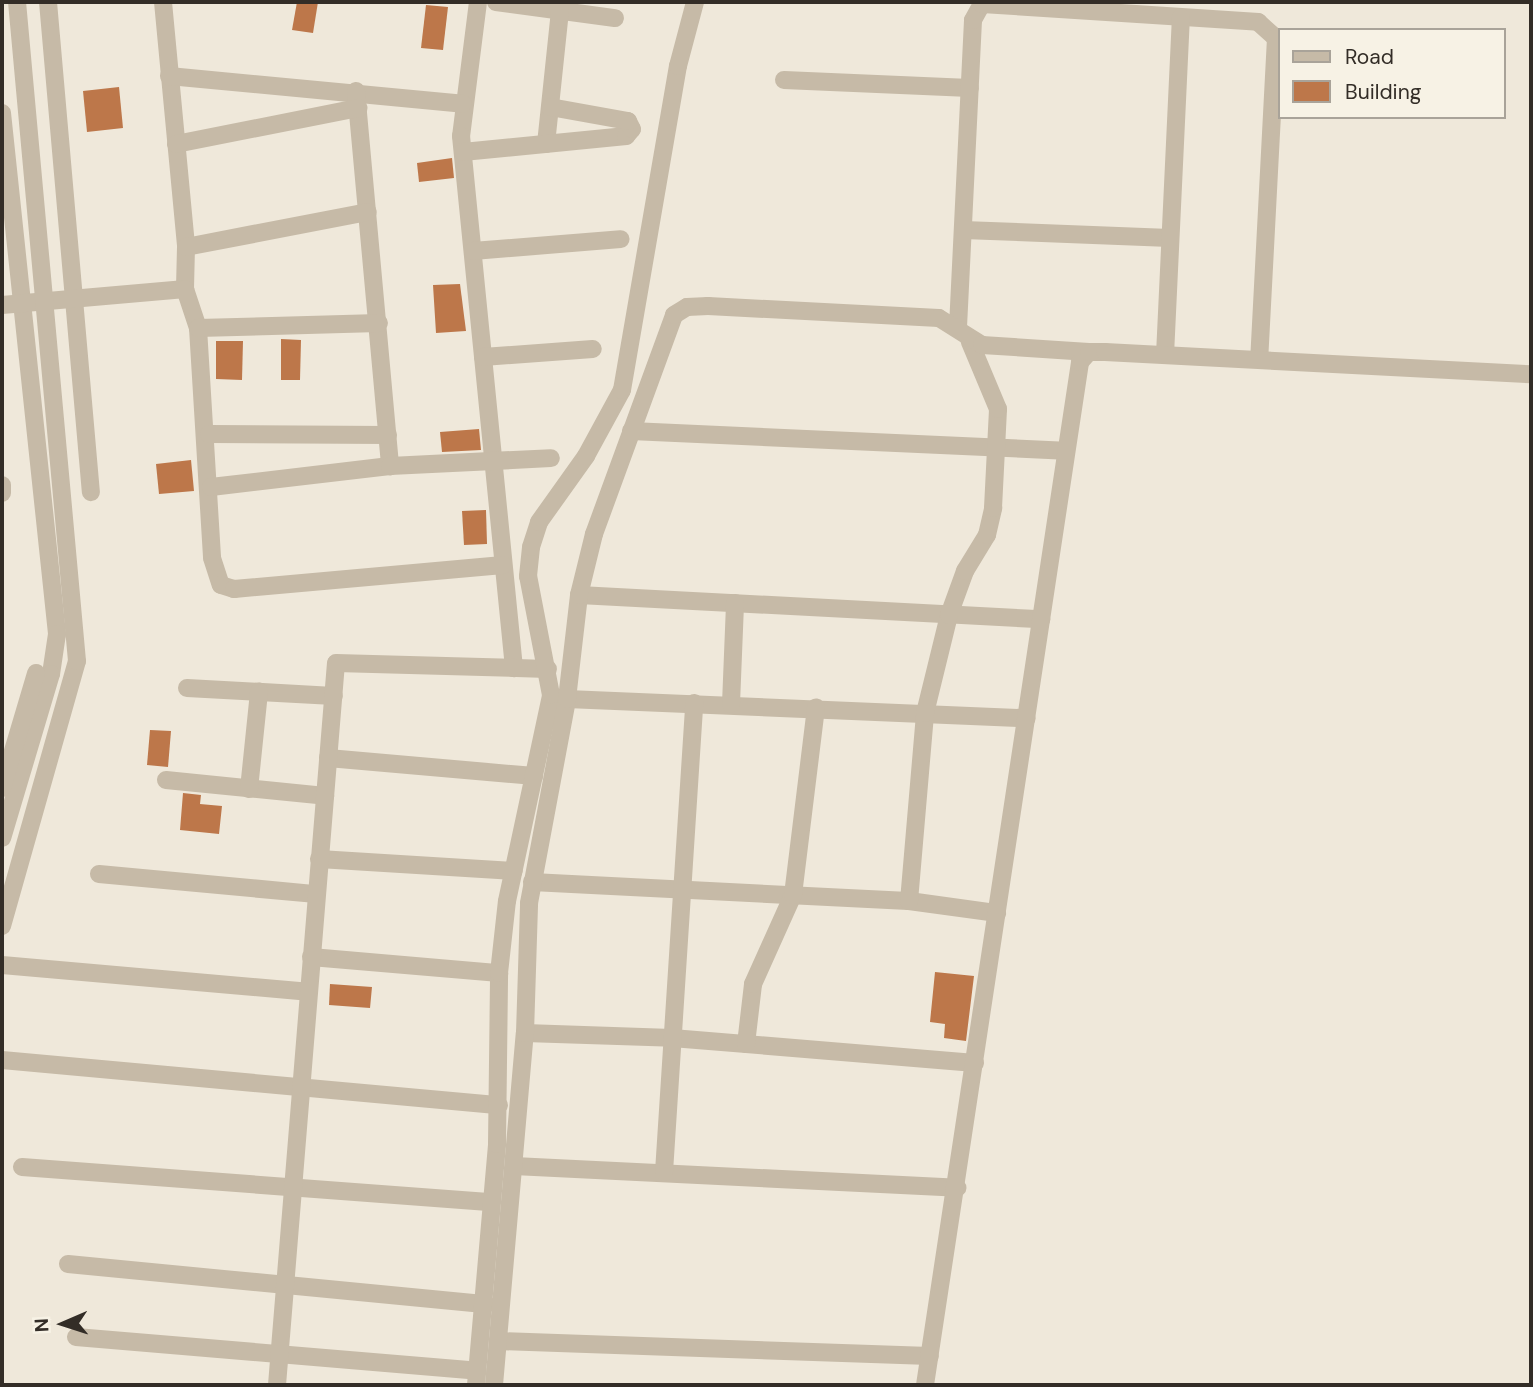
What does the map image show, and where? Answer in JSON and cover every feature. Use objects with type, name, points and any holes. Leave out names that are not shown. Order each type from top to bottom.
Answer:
[{"type":"street","points":[[2,926],[71,689],[77,641],[17,2]]},
{"type":"street","points":[[48,2],[77,298],[91,492]]},
{"type":"street","points":[[163,2],[186,247],[185,289],[198,328],[209,434],[214,574],[221,585],[234,589],[503,565]]},
{"type":"street","points":[[478,2],[463,104],[463,152],[514,668]]},
{"type":"street","points":[[496,2],[615,18]]},
{"type":"street","points":[[76,1337],[279,1354],[477,1378],[486,1304],[499,1105],[499,973],[514,871],[549,719],[548,669],[528,576],[531,547],[539,522],[586,456],[622,390],[678,66],[695,2]]},
{"type":"street","points":[[958,327],[975,12],[982,4],[1055,5],[1258,22],[1276,38],[1259,360]]},
{"type":"street","points":[[546,144],[560,10]]},
{"type":"street","points":[[1165,355],[1181,17]]},
{"type":"street","points":[[169,76],[357,99],[463,104]]},
{"type":"street","points":[[784,80],[970,88]]},
{"type":"street","points":[[176,144],[357,99]]},
{"type":"street","points":[[357,99],[390,466]]},
{"type":"street","points":[[463,152],[626,136],[632,129],[628,121],[550,107]]},
{"type":"street","points":[[2,113],[11,304],[57,634],[57,653],[15,744],[2,838]]},
{"type":"street","points":[[186,247],[368,212]]},
{"type":"street","points":[[963,230],[1170,238]]},
{"type":"street","points":[[473,251],[621,239]]},
{"type":"street","points":[[11,304],[185,289]]},
{"type":"street","points":[[494,1385],[525,1033],[532,882],[567,699],[579,594],[631,431],[667,330],[674,315],[687,307],[939,318],[958,327],[970,342],[996,398],[998,448],[991,523],[949,614],[925,713],[909,901]]},
{"type":"street","points":[[198,328],[379,323]]},
{"type":"street","points":[[970,342],[1089,352],[1531,374]]},
{"type":"street","points":[[483,357],[593,349]]},
{"type":"street","points":[[925,1385],[1027,718],[1074,384],[1080,362],[1089,352]]},
{"type":"street","points":[[631,431],[1065,451]]},
{"type":"street","points":[[209,434],[388,435]]},
{"type":"street","points":[[211,487],[390,466],[551,458]]},
{"type":"street","points":[[2,485],[2,492]]},
{"type":"street","points":[[579,594],[1041,619]]},
{"type":"street","points":[[731,704],[735,603]]},
{"type":"street","points":[[277,1385],[336,663],[548,669]]},
{"type":"street","points":[[2,788],[36,673]]},
{"type":"street","points":[[187,688],[334,696]]},
{"type":"street","points":[[249,789],[259,692]]},
{"type":"street","points":[[567,699],[817,707],[1027,718]]},
{"type":"street","points":[[664,1172],[694,703]]},
{"type":"street","points":[[746,1044],[753,984],[793,895],[817,707]]},
{"type":"street","points":[[15,744],[50,762]]},
{"type":"street","points":[[328,758],[534,776]]},
{"type":"street","points":[[166,780],[324,796]]},
{"type":"street","points":[[319,859],[514,871]]},
{"type":"street","points":[[99,874],[316,894]]},
{"type":"street","points":[[532,882],[909,901],[996,913]]},
{"type":"street","points":[[311,957],[499,973]]},
{"type":"street","points":[[2,965],[308,992]]},
{"type":"street","points":[[525,1033],[672,1038],[975,1063]]},
{"type":"street","points":[[2,1060],[499,1105]]},
{"type":"street","points":[[22,1167],[492,1202]]},
{"type":"street","points":[[514,1167],[664,1172],[957,1188]]},
{"type":"street","points":[[68,1264],[486,1304]]},
{"type":"street","points":[[498,1340],[930,1356]]},
{"type":"building","points":[[297,2],[318,2],[313,33],[292,30]]},
{"type":"building","points":[[426,5],[448,7],[443,50],[421,48]]},
{"type":"building","points":[[119,87],[123,128],[87,132],[83,91]]},
{"type":"building","points":[[452,158],[454,178],[419,182],[417,163]]},
{"type":"building","points":[[460,284],[466,331],[436,333],[433,285]]},
{"type":"building","points":[[281,339],[301,340],[300,380],[281,380]]},
{"type":"building","points":[[216,341],[243,341],[242,380],[216,379]]},
{"type":"building","points":[[479,429],[481,450],[442,452],[440,432]]},
{"type":"building","points":[[191,460],[194,491],[159,494],[156,464]]},
{"type":"building","points":[[486,510],[487,544],[464,545],[462,511]]},
{"type":"building","points":[[150,730],[171,731],[168,767],[147,765]]},
{"type":"building","points":[[183,793],[201,795],[200,804],[222,806],[219,834],[180,830]]},
{"type":"building","points":[[935,972],[974,976],[966,1041],[944,1038],[945,1024],[930,1022]]},
{"type":"building","points":[[330,984],[372,987],[370,1008],[329,1005]]}]
